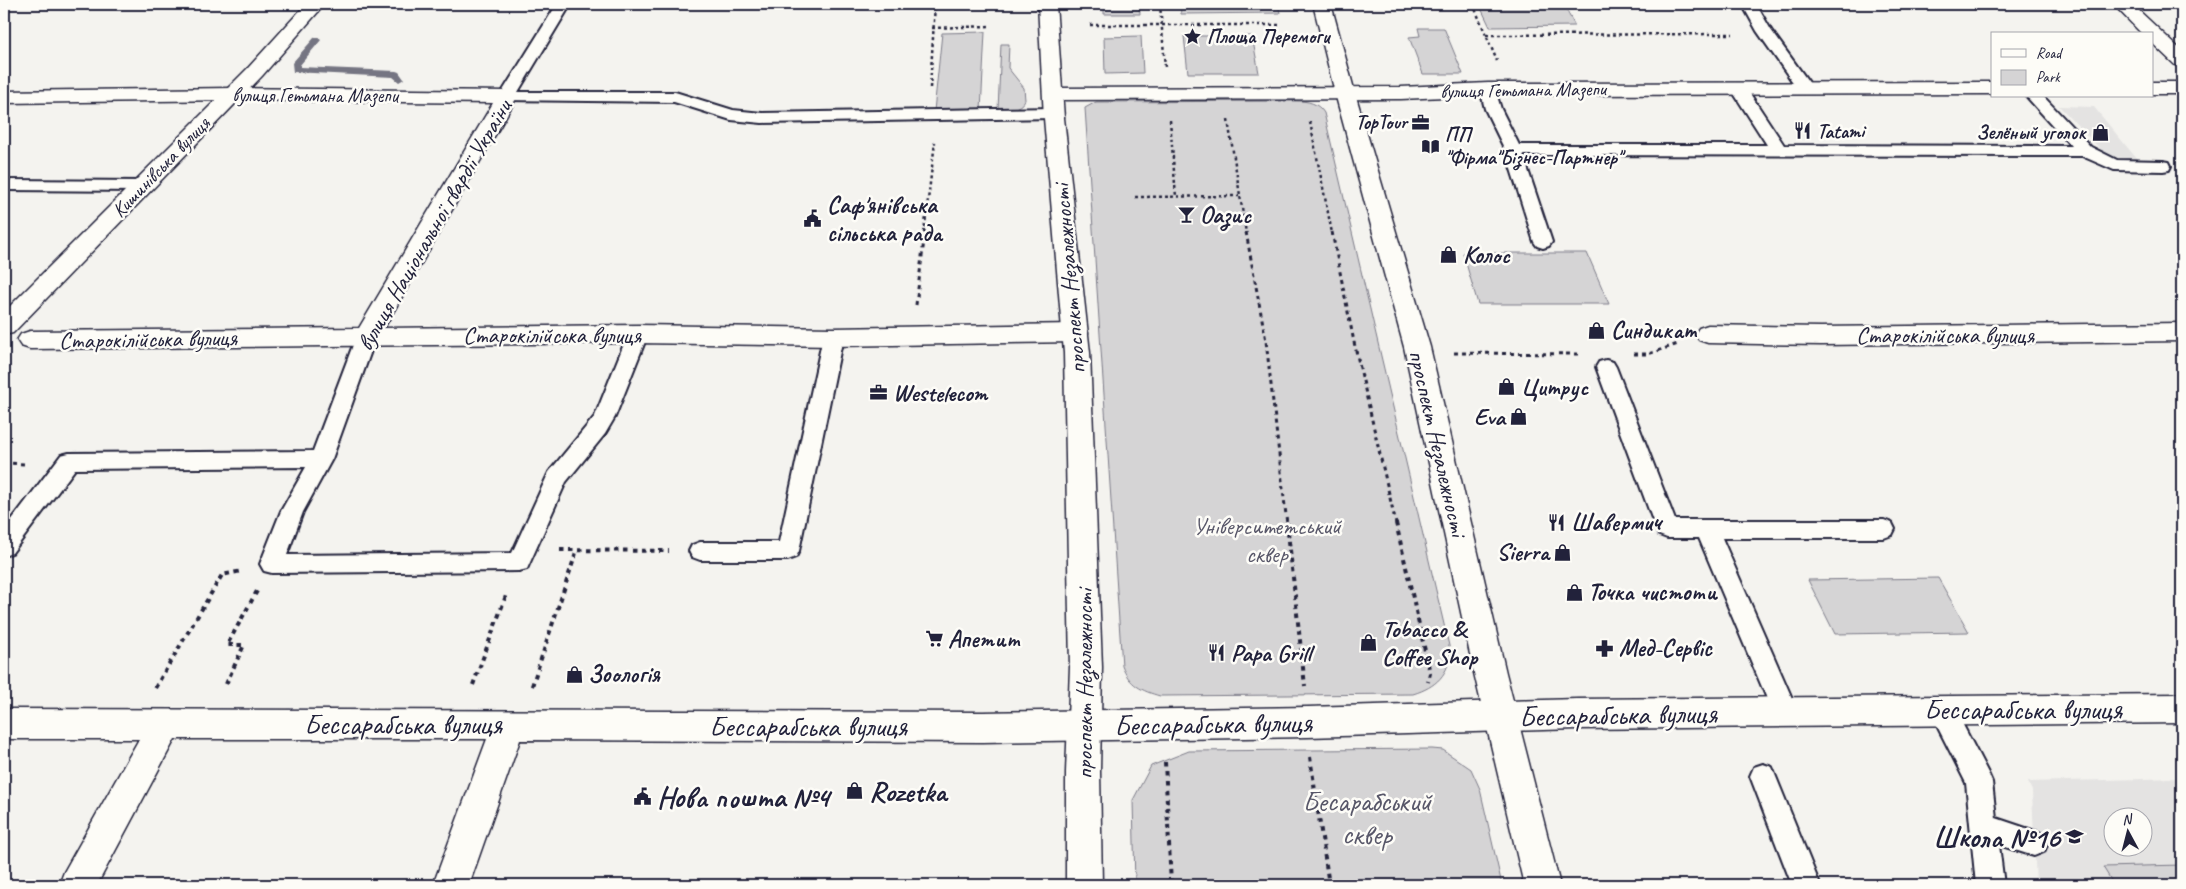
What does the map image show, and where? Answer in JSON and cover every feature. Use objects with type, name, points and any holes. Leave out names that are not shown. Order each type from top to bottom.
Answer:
[{"type":"street","name":"Кишинівська вулиця","points":[[4,327],[232,94],[316,4]]},
{"type":"street","name":"проспект Незалежності","points":[[1047,4],[1054,104],[1075,333],[1086,667],[1084,885]]},
{"type":"street","name":"проспект Незалежності","points":[[1322,4],[1345,93],[1417,347],[1501,717],[1542,885]]},
{"type":"street","points":[[2122,4],[2151,32]]},
{"type":"street","points":[[2154,35],[2182,62]]},
{"type":"street","name":"вулиця Гетьмана Мазепи","points":[[1054,104],[1488,89],[1991,88]]},
{"type":"street","points":[[2154,88],[2182,88]]},
{"type":"street","name":"вулиця Гетьмана Мазепи","points":[[4,97],[232,94],[507,97]]},
{"type":"street","name":"вулиця Національної гвардії України","points":[[366,337],[507,97]]},
{"type":"street","name":"Старокілійська вулиця","points":[[1708,334],[1821,336],[2182,332]]},
{"type":"street","name":"Старокілійська вулиця","points":[[38,340],[638,334],[833,337],[1075,333]]},
{"type":"street","name":"Бессарабська вулиця","points":[[4,724],[1085,726],[1577,714],[2182,708]]},
{"type":"street","points":[[77,885],[166,724]]},
{"type":"street","points":[[451,885],[510,724]]},
{"type":"lane","name":"вулиця Національної гвардії України","points":[[507,97],[564,4]]},
{"type":"lane","points":[[1749,4],[1764,31],[1805,88]]},
{"type":"lane","points":[[1488,89],[1493,109],[1513,150],[1543,242]]},
{"type":"lane","points":[[1740,89],[1779,151]]},
{"type":"lane","points":[[507,97],[675,97],[730,115],[762,118],[1054,104]]},
{"type":"lane","points":[[2036,98],[2085,151],[2114,165],[2163,166]]},
{"type":"lane","points":[[1513,150],[2085,151]]},
{"type":"lane","points":[[4,185],[143,186]]},
{"type":"lane","points":[[272,564],[522,556],[557,478],[598,430],[605,417],[638,334]]},
{"type":"lane","name":"вулиця Національної гвардії України","points":[[272,564],[292,511],[321,459],[366,337]]},
{"type":"lane","points":[[700,551],[788,551],[833,337]]},
{"type":"lane","points":[[1606,367],[1666,529],[1884,529]]},
{"type":"lane","points":[[4,547],[69,461],[321,459]]},
{"type":"lane","points":[[1707,529],[1785,712]]},
{"type":"lane","points":[[1942,710],[1979,782],[1990,885]]},
{"type":"lane","points":[[1763,776],[1806,885]]},
{"type":"lane","points":[[1984,826],[2034,843]]},
{"type":"path","points":[[1160,4],[1165,69]]},
{"type":"path","points":[[1473,4],[1493,50]]},
{"type":"path","points":[[930,93],[932,28],[935,6],[992,6]]},
{"type":"path","points":[[1090,25],[1280,25]]},
{"type":"path","points":[[932,28],[991,26]]},
{"type":"path","points":[[1486,35],[1740,34]]},
{"type":"path","points":[[1169,111],[1176,196]]},
{"type":"path","points":[[1226,111],[1239,196],[1266,341],[1306,694]]},
{"type":"path","points":[[1310,120],[1354,342],[1430,673]]},
{"type":"path","points":[[913,336],[936,134]]},
{"type":"path","points":[[1135,197],[1239,196]]},
{"type":"path","points":[[1629,354],[1648,354],[1708,334]]},
{"type":"path","points":[[1446,351],[1455,354],[1581,354]]},
{"type":"path","points":[[532,686],[577,550]]},
{"type":"path","points":[[472,685],[522,556],[577,550],[700,551]]},
{"type":"path","points":[[226,684],[244,645],[227,645],[272,564]]},
{"type":"path","points":[[153,690],[222,575],[272,564]]},
{"type":"path","points":[[1309,750],[1329,885]]},
{"type":"path","points":[[1164,755],[1171,885]]},
{"type":"shaded area","name":"Зелёный уголок","points":[[2059,106],[2094,107],[2137,159],[2108,157]]},
{"type":"shaded area","name":"Школа №16","points":[[2182,778],[2182,885],[2036,885],[2032,791],[2028,782]]},
{"type":"green space","points":[[1104,4],[1139,4],[1140,14],[1104,14]]},
{"type":"green space","points":[[1180,4],[1278,4],[1280,13],[1181,14]]},
{"type":"green space","points":[[1479,4],[1563,4],[1575,26],[1490,27]]},
{"type":"green space","points":[[1418,28],[1444,28],[1463,74],[1423,74],[1409,37],[1420,36]]},
{"type":"green space","points":[[985,32],[981,111],[934,111],[942,33]]},
{"type":"green space","points":[[1141,36],[1143,73],[1105,74],[1104,37]]},
{"type":"green space","points":[[1184,36],[1252,36],[1259,73],[1188,73]]},
{"type":"green space","points":[[1001,44],[1009,44],[1008,68],[1024,88],[1025,100],[1020,106],[998,110]]},
{"type":"green space","name":"Університетський сквер","points":[[1297,101],[1312,103],[1324,113],[1450,650],[1449,658],[1444,673],[1435,683],[1413,694],[1160,696],[1147,692],[1132,683],[1122,666],[1085,108],[1096,102]]},
{"type":"green space","points":[[1463,253],[1587,253],[1609,304],[1478,304]]},
{"type":"green space","points":[[1938,578],[1969,632],[1835,634],[1808,580]]},
{"type":"green space","name":"Бесарабський сквер","points":[[1443,750],[1471,769],[1480,789],[1502,885],[1135,885],[1133,800],[1151,766],[1189,751]]},
{"type":"green space","points":[[2182,865],[2182,885],[2114,885],[2103,867]]},
{"type":"waterway","points":[[317,40],[295,65],[296,70],[396,74],[399,79]]},
{"type":"place","name":"Площа Перемоги","points":[[1193,36]]},
{"type":"place","name":"TopTour","points":[[1421,122]]},
{"type":"place","name":"Tatami","points":[[1803,131]]},
{"type":"place","name":"Зелёный уголок","points":[[2100,132]]},
{"type":"place","name":"ПП \"Фірма\"Бізнес-Партнер\"","points":[[1431,146]]},
{"type":"place","name":"Оазис","points":[[1186,215]]},
{"type":"place","name":"Саф'янівська сільська рада","points":[[813,219]]},
{"type":"place","name":"Колос","points":[[1449,255]]},
{"type":"place","name":"Синдикат","points":[[1597,330]]},
{"type":"place","name":"Цитрус","points":[[1507,387]]},
{"type":"place","name":"Westelecom","points":[[879,393]]},
{"type":"place","name":"Eva","points":[[1519,417]]},
{"type":"place","name":"Шавермич","points":[[1557,522]]},
{"type":"place","name":"Sierra","points":[[1563,552]]},
{"type":"place","name":"Точка чистоти","points":[[1574,592]]},
{"type":"place","name":"Апетит","points":[[934,639]]},
{"type":"place","name":"Tobacco & Coffee Shop","points":[[1368,643]]},
{"type":"place","name":"Мед-Сервіс","points":[[1605,648]]},
{"type":"place","name":"Papa Grill","points":[[1217,653]]},
{"type":"place","name":"Зоологія","points":[[574,674]]},
{"type":"place","name":"Rozetka","points":[[855,791]]},
{"type":"place","name":"Нова пошта №4","points":[[643,797]]},
{"type":"place","name":"Школа №16","points":[[2074,837]]}]
